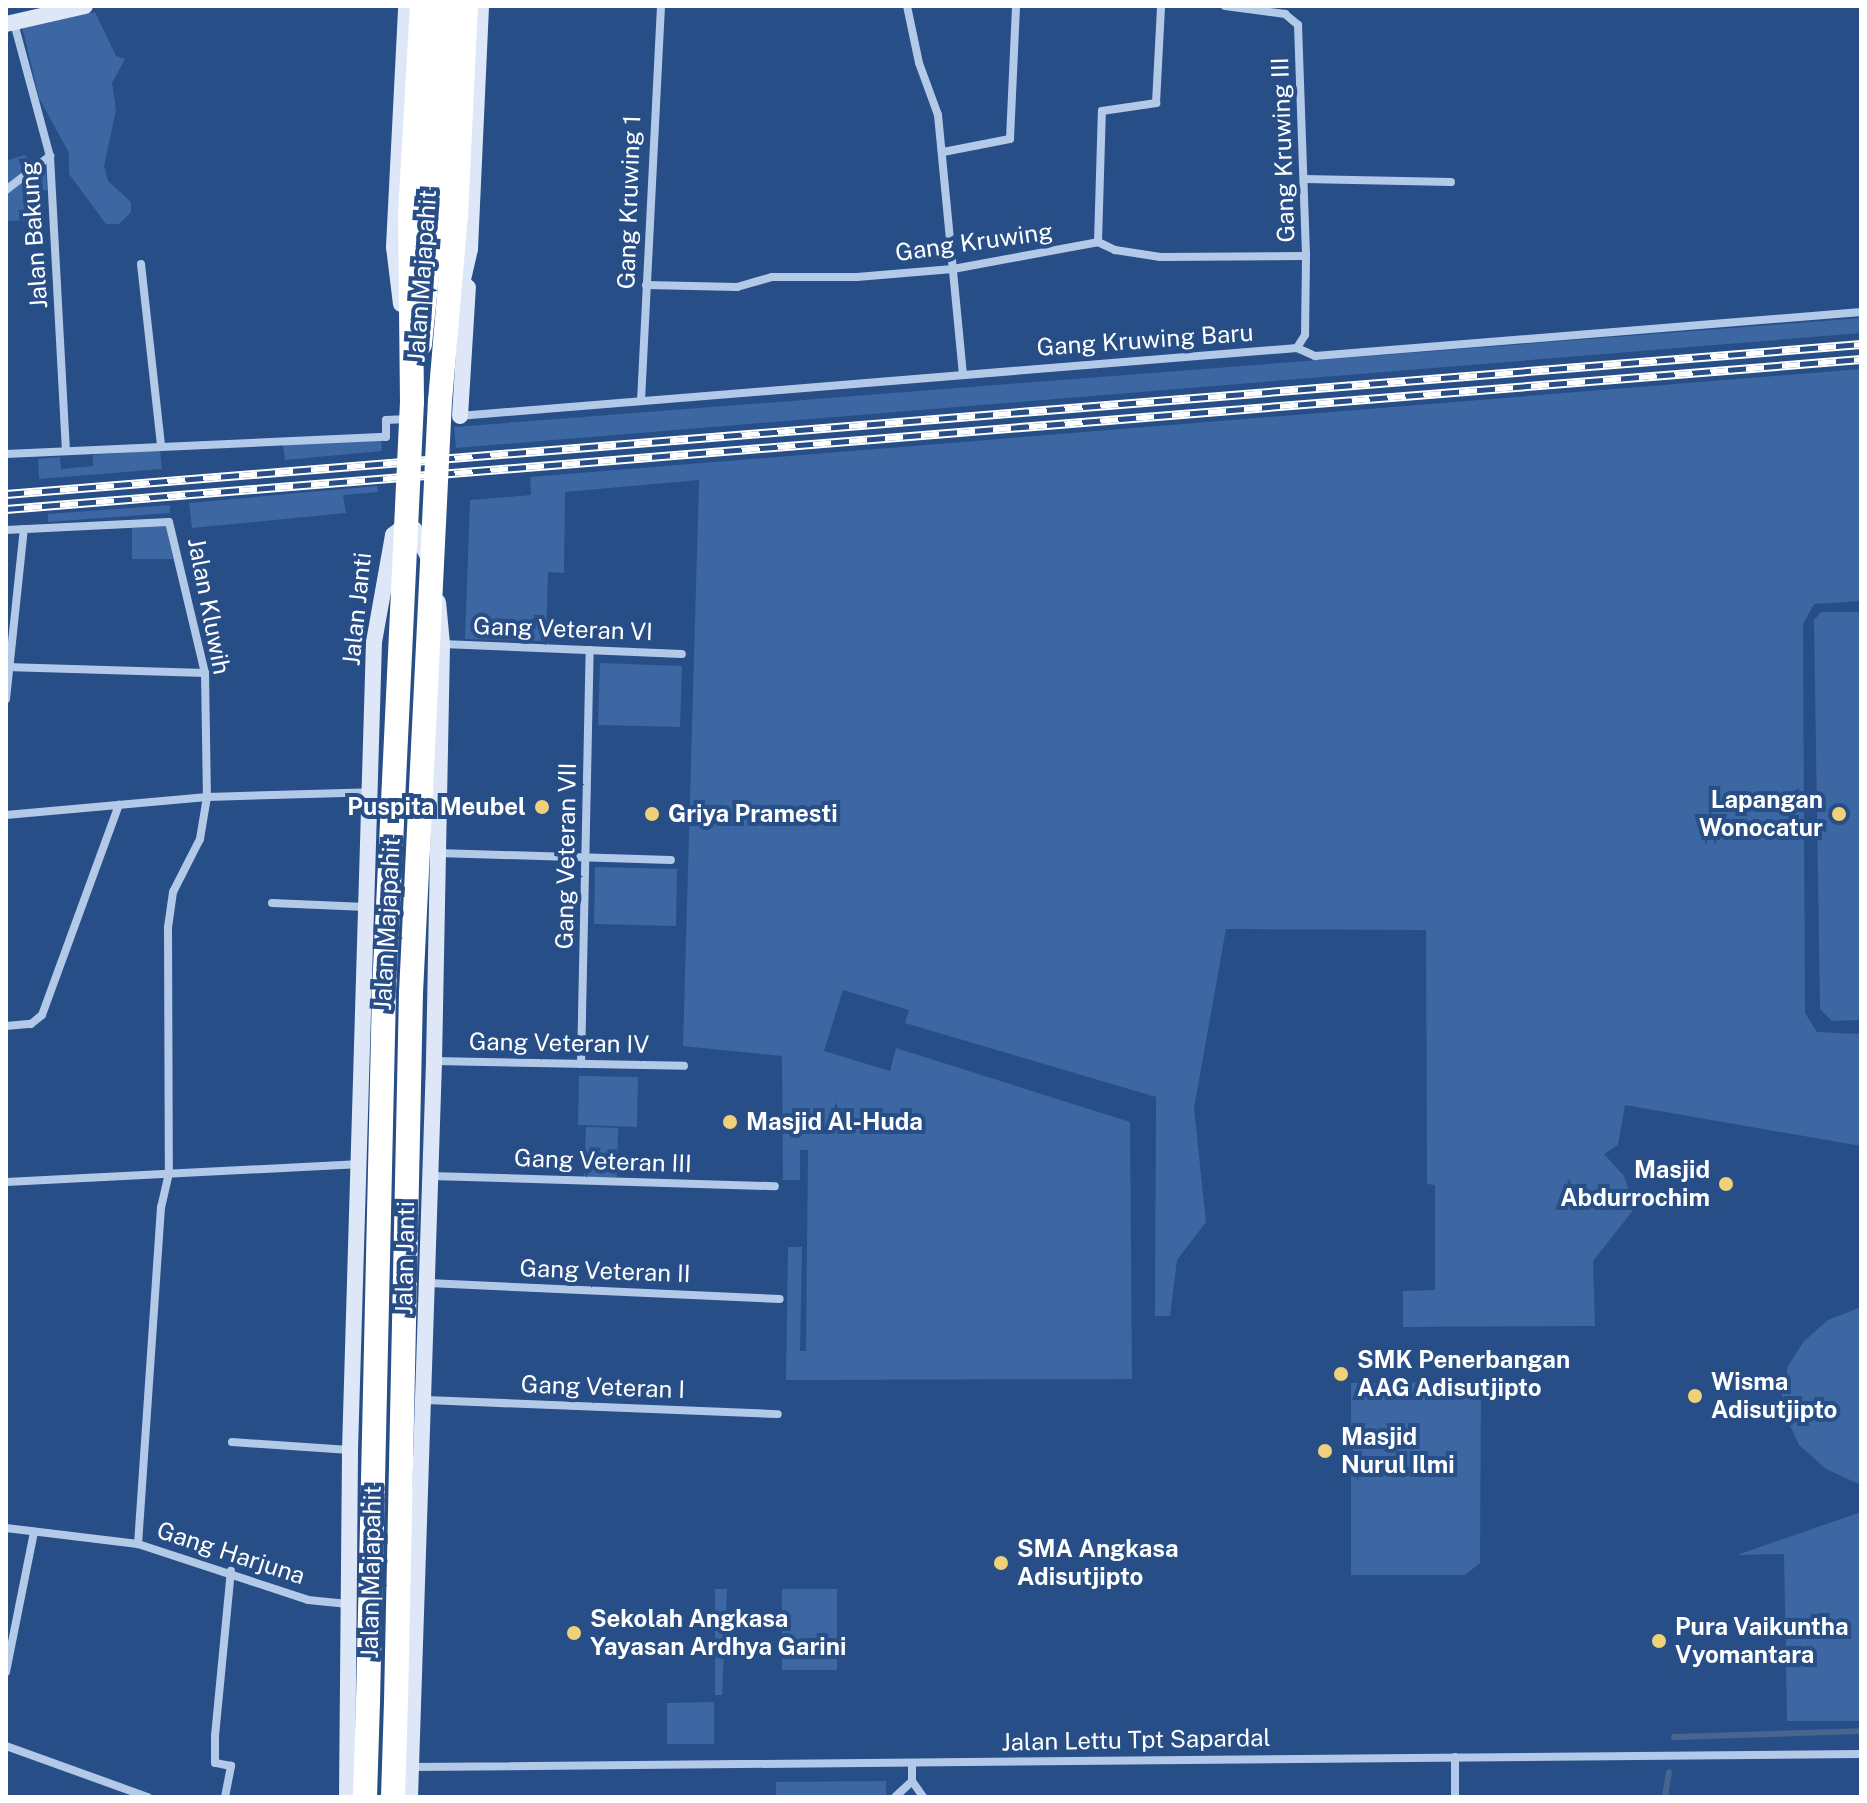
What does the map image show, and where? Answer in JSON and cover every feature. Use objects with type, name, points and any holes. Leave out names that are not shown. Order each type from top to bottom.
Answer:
[{"type":"highway","name":"Jalan Majapahit","points":[[419,413],[407,301],[422,6]]},
{"type":"highway","name":"Jalan Majapahit","points":[[365,1797],[384,991],[444,6]]},
{"type":"highway","name":"Jalan Majapahit","points":[[393,1797],[411,993],[466,6]]},
{"type":"street","points":[[10,23],[85,6]]},
{"type":"street","points":[[406,6],[394,247],[419,413]]},
{"type":"street","points":[[460,416],[481,6]]},
{"type":"street","name":"Gang Kruwing 1","points":[[641,401],[661,6]]},
{"type":"street","points":[[907,6],[919,63],[938,115],[963,374]]},
{"type":"street","points":[[943,152],[1010,139],[1016,6]]},
{"type":"street","points":[[1098,242],[1102,111],[1156,103],[1161,6]]},
{"type":"street","name":"Gang Kruwing III","points":[[1225,6],[1285,14],[1298,25],[1306,256],[1305,335],[1297,348]]},
{"type":"street","name":"Jalan Bakung","points":[[10,23],[50,156],[66,449]]},
{"type":"street","points":[[6,190],[50,156]]},
{"type":"street","points":[[1304,179],[1451,182]]},
{"type":"street","name":"Gang Kruwing","points":[[646,285],[737,287],[772,277],[857,277],[953,269],[1098,242],[1115,250],[1160,257],[1306,256]]},
{"type":"street","points":[[394,247],[406,271],[433,276],[459,263],[470,249]]},
{"type":"street","points":[[419,413],[470,249]]},
{"type":"street","points":[[6,454],[161,446],[141,264]]},
{"type":"street","name":"Gang Kruwing Baru","points":[[161,446],[386,437],[386,420],[419,413],[460,416],[1297,348],[1315,356],[1861,312]]},
{"type":"street","name":"Jalan Kluwih","points":[[24,529],[169,522],[205,673],[207,797],[200,839],[170,910],[169,1173],[161,1207],[138,1544]]},
{"type":"street","name":"Jalan Janti","points":[[347,1797],[350,1450],[374,642],[388,545],[406,525],[426,547],[442,644],[426,1400],[410,1797]]},
{"type":"street","points":[[6,530],[24,529],[6,699]]},
{"type":"street","points":[[374,642],[384,631],[407,621],[426,629],[442,644]]},
{"type":"street","name":"Gang Veteran VI","points":[[442,644],[682,654]]},
{"type":"street","name":"Gang Veteran VII","points":[[581,1064],[590,650]]},
{"type":"street","points":[[9,668],[205,673]]},
{"type":"street","points":[[6,815],[207,797],[371,792]]},
{"type":"street","points":[[6,1026],[31,1024],[42,1015],[119,805]]},
{"type":"street","points":[[438,853],[671,860]]},
{"type":"street","points":[[272,903],[367,907]]},
{"type":"street","points":[[361,1039],[434,1041]]},
{"type":"street","name":"Gang Veteran IV","points":[[434,1061],[684,1066]]},
{"type":"street","points":[[6,1182],[357,1164]]},
{"type":"street","name":"Gang Veteran III","points":[[431,1176],[775,1186]]},
{"type":"street","name":"Gang Veteran II","points":[[428,1283],[780,1299]]},
{"type":"street","name":"Gang Veteran I","points":[[426,1400],[778,1414]]},
{"type":"street","points":[[232,1442],[350,1450]]},
{"type":"street","name":"Gang Harjuna","points":[[6,1528],[138,1544],[231,1571],[308,1600],[349,1604]]},
{"type":"street","points":[[6,1672],[34,1532]]},
{"type":"street","points":[[225,1797],[231,1766],[215,1763],[215,1736],[231,1571]]},
{"type":"street","points":[[6,1746],[148,1797]]},
{"type":"street","name":"Jalan Lettu Tpt Sapardal","points":[[412,1767],[1861,1754]]},
{"type":"street","points":[[1455,1757],[1455,1797]]},
{"type":"street","points":[[912,1763],[912,1781],[923,1797]]},
{"type":"street","points":[[895,1797],[912,1781]]},
{"type":"shaded area","points":[[95,12],[116,56],[125,59],[112,83],[116,110],[104,166],[108,181],[131,202],[131,212],[119,224],[106,224],[69,174],[69,153],[39,98],[22,26]]},
{"type":"shaded area","points":[[24,155],[46,171],[47,190],[33,192],[36,220],[8,221],[6,246],[6,161]]},
{"type":"shaded area","points":[[1861,318],[1861,333],[456,448],[454,427]]},
{"type":"shaded area","points":[[1861,369],[1861,601],[1814,604],[1803,624],[1805,1013],[1817,1032],[1861,1034],[1861,1146],[1625,1105],[1618,1145],[1604,1154],[1624,1176],[1635,1208],[1593,1261],[1595,1326],[1403,1327],[1403,1291],[1435,1290],[1435,1185],[1427,1184],[1426,930],[1226,929],[1194,1108],[1206,1222],[1177,1260],[1170,1316],[1155,1316],[1156,1097],[905,1023],[909,1010],[843,990],[824,1051],[890,1071],[896,1048],[1130,1122],[1132,1379],[786,1380],[788,1247],[802,1247],[800,1351],[806,1351],[808,1150],[800,1150],[800,1180],[783,1180],[782,1056],[683,1046],[699,480],[565,492],[564,573],[548,572],[546,641],[465,639],[470,500],[531,495],[530,477]]},
{"type":"shaded area","points":[[381,439],[382,451],[285,460],[283,444]]},
{"type":"shaded area","points":[[160,450],[162,469],[39,479],[38,459],[60,457],[61,469],[93,466],[93,455]]},
{"type":"shaded area","points":[[377,486],[378,492],[343,495],[346,513],[192,528],[189,503]]},
{"type":"shaded area","points":[[170,505],[170,513],[48,522],[48,514]]},
{"type":"shaded area","points":[[166,526],[173,559],[132,559],[132,528]]},
{"type":"shaded area","name":"Lapangan Wonocatur","points":[[1821,612],[1861,612],[1861,1020],[1832,1021],[1820,1009],[1814,620]]},
{"type":"shaded area","points":[[600,663],[682,666],[680,727],[598,725]]},
{"type":"shaded area","points":[[595,867],[677,869],[676,926],[594,924]]},
{"type":"shaded area","points":[[579,1076],[638,1077],[637,1127],[578,1125]]},
{"type":"shaded area","points":[[586,1127],[618,1128],[617,1177],[584,1177]]},
{"type":"shaded area","points":[[1861,1307],[1861,1485],[1826,1469],[1799,1445],[1784,1412],[1782,1394],[1788,1366],[1804,1341],[1828,1320]]},
{"type":"shaded area","points":[[1481,1382],[1480,1563],[1465,1575],[1351,1575],[1351,1383]]},
{"type":"shaded area","points":[[1861,1512],[1861,1721],[1787,1721],[1784,1554],[1737,1555]]},
{"type":"shaded area","points":[[715,1589],[727,1589],[722,1695],[715,1695]]},
{"type":"shaded area","points":[[782,1589],[837,1589],[837,1670],[782,1670]]},
{"type":"shaded area","points":[[714,1702],[714,1744],[667,1744],[667,1703]]},
{"type":"shaded area","points":[[886,1781],[886,1797],[776,1796],[776,1782]]},
{"type":"waterway","points":[[1674,1737],[1861,1731]]},
{"type":"waterway","points":[[1665,1797],[1669,1772]]},
{"type":"railway","points":[[6,494],[1861,344]]},
{"type":"railway","points":[[6,509],[1861,359]]},
{"type":"place","name":"Puspita Meubel","points":[[542,807]]},
{"type":"place","name":"Griya Pramesti","points":[[652,814]]},
{"type":"place","name":"Lapangan Wonocatur","points":[[1839,814]]},
{"type":"place","name":"Masjid Al-Huda","points":[[730,1122]]},
{"type":"place","name":"Masjid Abdurrochim","points":[[1726,1184]]},
{"type":"place","name":"SMK Penerbangan AAG Adisutjipto","points":[[1341,1374]]},
{"type":"place","name":"Wisma Adisutjipto","points":[[1695,1396]]},
{"type":"place","name":"Masjid Nurul Ilmi","points":[[1325,1451]]},
{"type":"place","name":"SMA Angkasa Adisutjipto","points":[[1001,1563]]},
{"type":"place","name":"Sekolah Angkasa Yayasan Ardhya Garini","points":[[574,1633]]},
{"type":"place","name":"Pura Vaikuntha Vyomantara","points":[[1659,1641]]}]
